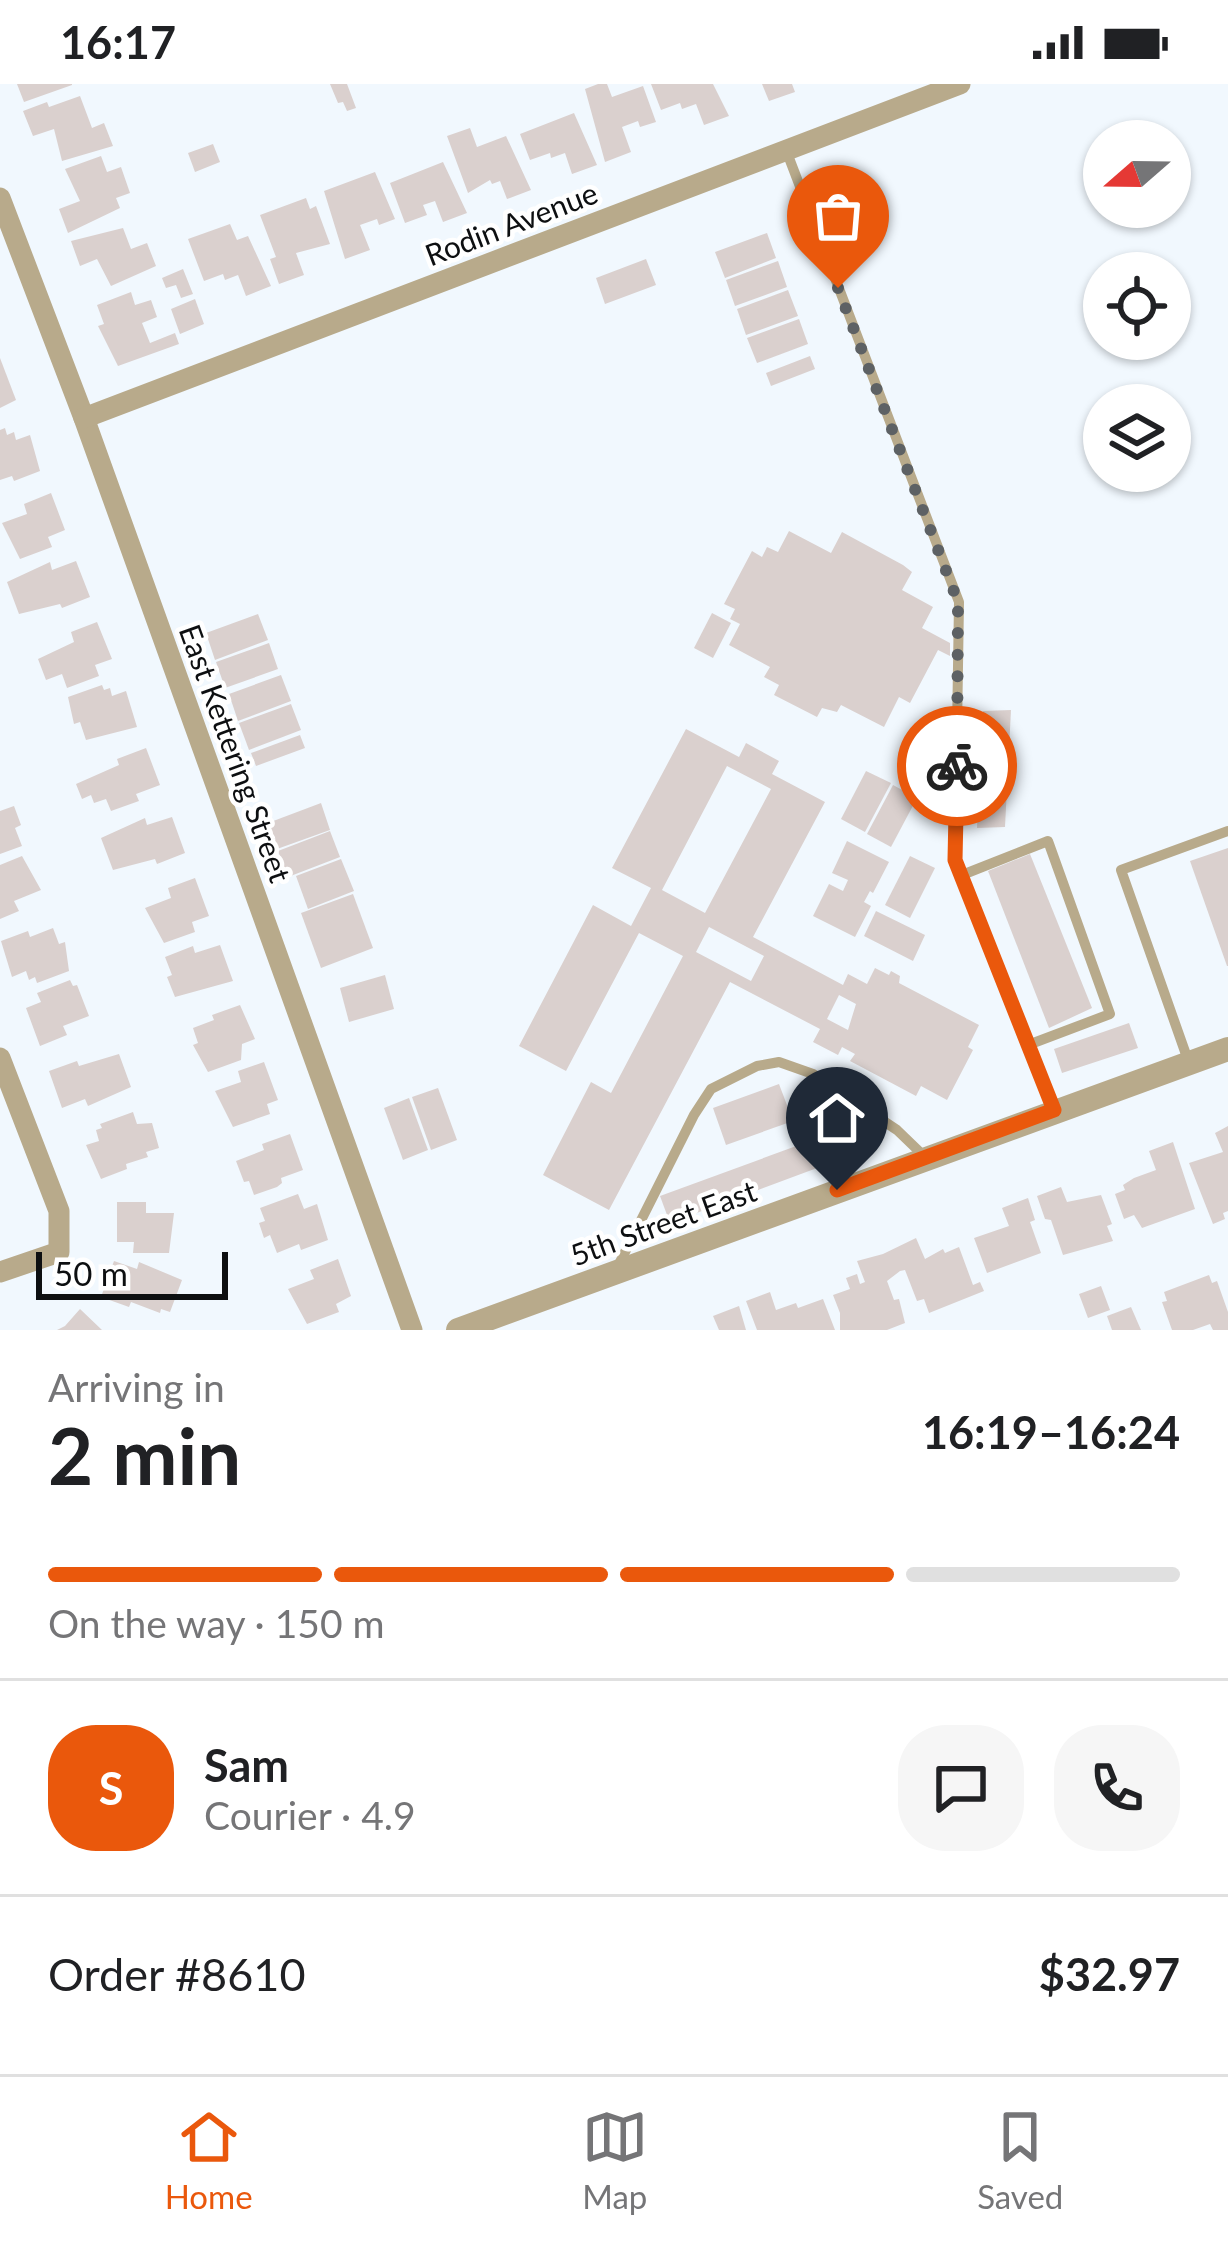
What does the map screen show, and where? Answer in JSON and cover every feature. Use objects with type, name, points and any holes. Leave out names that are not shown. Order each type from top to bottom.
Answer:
[{"type":"street","name":"Rodin Avenue","points":[[84,418],[960,84]]},
{"type":"street","name":"East Kettering Street","points":[[0,198],[84,418],[412,1330]]},
{"type":"street","name":"5th Street East","points":[[458,1330],[1228,1049]]},
{"type":"street","points":[[0,1058],[59,1211],[58,1252],[0,1272]]},
{"type":"lane","points":[[787,150],[958,602],[955,860],[1054,1110]]},
{"type":"lane","points":[[1189,1063],[1121,870],[1228,831]]},
{"type":"lane","points":[[962,875],[1048,841],[1110,1014],[1028,1045]]},
{"type":"lane","points":[[616,1271],[711,1089],[757,1066],[779,1062],[813,1074],[897,1130],[925,1157]]},
{"type":"building","points":[[17,84],[72,84],[72,85],[24,102]]},
{"type":"building","points":[[330,84],[347,84],[356,108],[347,111],[343,102],[338,103]]},
{"type":"building","points":[[607,84],[612,97],[643,86],[656,122],[640,127],[638,121],[622,127],[631,152],[605,162],[585,89]]},
{"type":"building","points":[[651,84],[713,84],[729,116],[704,125],[696,104],[682,109],[680,103],[661,110]]},
{"type":"building","points":[[762,84],[792,84],[795,92],[769,101]]},
{"type":"building","points":[[80,96],[92,128],[104,123],[113,146],[62,161],[54,129],[33,136],[23,111]]},
{"type":"building","points":[[574,113],[597,165],[572,174],[565,153],[530,160],[520,134]]},
{"type":"building","points":[[470,128],[477,147],[506,136],[531,190],[507,199],[500,181],[492,184],[490,180],[468,193],[447,136]]},
{"type":"building","points":[[213,144],[220,162],[195,172],[188,153]]},
{"type":"building","points":[[101,156],[107,172],[121,167],[130,193],[116,198],[120,208],[68,233],[59,209],[80,201],[65,169]]},
{"type":"building","points":[[443,162],[467,213],[443,222],[435,201],[423,205],[427,215],[405,223],[390,183]]},
{"type":"building","points":[[375,172],[395,219],[360,225],[370,250],[345,259],[324,191]]},
{"type":"building","points":[[306,198],[310,209],[316,206],[330,244],[296,253],[304,275],[279,284],[270,259],[276,257],[260,215]]},
{"type":"building","points":[[230,224],[237,240],[248,236],[271,286],[246,296],[238,275],[204,281],[188,239]]},
{"type":"building","points":[[123,228],[131,249],[147,243],[156,266],[111,286],[97,259],[80,266],[71,241]]},
{"type":"building","points":[[767,233],[776,258],[725,278],[715,252]]},
{"type":"building","points":[[646,259],[656,285],[605,304],[596,278]]},
{"type":"building","points":[[778,261],[787,287],[735,306],[726,280]]},
{"type":"building","points":[[183,269],[193,294],[181,298],[176,285],[166,288],[162,278]]},
{"type":"building","points":[[788,290],[798,316],[746,335],[737,309]]},
{"type":"building","points":[[131,292],[135,305],[151,300],[157,317],[142,323],[150,343],[175,333],[179,344],[118,366],[98,326],[104,324],[97,305]]},
{"type":"building","points":[[195,299],[204,324],[180,334],[171,309]]},
{"type":"building","points":[[799,319],[808,344],[757,363],[747,338]]},
{"type":"building","points":[[810,356],[815,369],[771,386],[766,373]]},
{"type":"building","points":[[0,358],[16,400],[0,408]]},
{"type":"building","points":[[5,428],[7,435],[14,432],[16,440],[30,435],[40,471],[14,481],[12,476],[0,480],[0,430]]},
{"type":"building","points":[[51,493],[65,530],[48,537],[52,547],[20,559],[2,523],[27,514],[24,504]]},
{"type":"building","points":[[789,531],[831,553],[842,532],[912,572],[902,590],[933,607],[922,628],[950,643],[950,656],[938,650],[910,703],[899,697],[884,727],[841,705],[837,712],[822,708],[817,717],[774,695],[779,685],[764,677],[770,667],[729,645],[740,624],[730,619],[735,609],[724,604],[752,551],[762,557],[767,547],[778,552]]},
{"type":"building","points":[[76,561],[90,597],[62,608],[60,604],[19,614],[7,582],[50,562],[52,570]]},
{"type":"building","points":[[712,613],[731,623],[713,658],[694,648]]},
{"type":"building","points":[[258,614],[268,640],[215,660],[206,633]]},
{"type":"building","points":[[97,622],[112,659],[95,665],[99,676],[67,688],[62,674],[46,680],[38,659],[74,642],[71,632]]},
{"type":"building","points":[[269,643],[278,669],[225,688],[216,662]]},
{"type":"building","points":[[281,675],[291,701],[238,721],[229,694]]},
{"type":"building","points":[[102,685],[104,690],[110,688],[112,696],[126,691],[137,727],[86,740],[80,722],[74,724],[68,697]]},
{"type":"building","points":[[291,704],[301,730],[249,750],[239,723]]},
{"type":"building","points":[[1011,710],[1005,827],[977,828],[983,711]]},
{"type":"building","points":[[686,729],[739,757],[746,743],[779,761],[772,774],[825,802],[753,937],[843,985],[848,974],[867,984],[875,968],[889,975],[891,971],[900,976],[899,983],[979,1025],[968,1047],[973,1050],[947,1100],[921,1086],[916,1096],[850,1061],[855,1054],[842,1047],[838,1055],[813,1042],[820,1029],[730,982],[609,1210],[543,1175],[591,1082],[611,1093],[683,956],[639,933],[566,1071],[519,1046],[593,905],[631,926],[651,888],[612,868]],"holes":[[[727,766],[771,789],[705,913],[662,890]],[[709,927],[764,956],[751,981],[696,952]],[[839,995],[856,1004],[848,1030],[827,1019]]]},
{"type":"building","points":[[300,735],[305,748],[256,766],[251,753]]},
{"type":"building","points":[[146,748],[160,785],[136,794],[139,801],[111,811],[106,799],[94,803],[91,795],[82,799],[76,784]]},
{"type":"building","points":[[866,771],[891,783],[865,832],[841,819]]},
{"type":"building","points":[[893,785],[917,798],[891,847],[867,834]]},
{"type":"building","points":[[321,803],[330,830],[277,849],[268,823]]},
{"type":"building","points":[[14,806],[22,846],[0,854],[0,811]]},
{"type":"building","points":[[172,817],[185,853],[157,864],[155,859],[113,870],[101,838],[145,818],[147,825]]},
{"type":"building","points":[[330,831],[340,857],[288,877],[278,851]]},
{"type":"building","points":[[847,841],[889,862],[864,902],[871,906],[855,937],[813,916],[829,884],[843,891],[848,880],[832,873]]},
{"type":"building","points":[[1228,848],[1228,966],[1227,966],[1190,861]]},
{"type":"building","points":[[1030,854],[1092,1008],[1049,1028],[988,871]]},
{"type":"building","points":[[22,856],[41,890],[14,901],[19,911],[0,919],[0,865]]},
{"type":"building","points":[[910,856],[935,868],[910,918],[885,905]]},
{"type":"building","points":[[341,859],[354,891],[308,909],[296,876]]},
{"type":"building","points":[[195,878],[209,916],[192,922],[195,932],[164,943],[145,908],[171,898],[168,888]]},
{"type":"building","points":[[353,894],[373,948],[321,968],[301,913]]},
{"type":"building","points":[[876,911],[925,935],[913,961],[864,936]]},
{"type":"building","points":[[53,928],[59,944],[65,942],[69,971],[37,983],[35,977],[29,980],[26,971],[12,977],[1,941]]},
{"type":"building","points":[[220,945],[233,981],[175,997],[165,957],[193,946],[195,953]]},
{"type":"building","points":[[385,975],[394,1009],[349,1022],[340,988]]},
{"type":"building","points":[[70,980],[77,985],[89,1016],[63,1026],[67,1035],[40,1046],[26,1008],[41,1002],[37,993]]},
{"type":"building","points":[[240,1005],[255,1039],[242,1044],[241,1060],[208,1072],[193,1045],[198,1043],[193,1028]]},
{"type":"building","points":[[1129,1023],[1138,1048],[1062,1073],[1054,1049]]},
{"type":"building","points":[[119,1054],[131,1087],[88,1106],[85,1099],[62,1108],[49,1071]]},
{"type":"building","points":[[264,1062],[278,1100],[267,1104],[270,1114],[233,1127],[215,1091],[241,1082],[238,1071]]},
{"type":"building","points":[[779,1084],[793,1121],[726,1145],[713,1108]]},
{"type":"building","points":[[438,1088],[457,1140],[431,1150],[412,1097]]},
{"type":"building","points":[[409,1098],[428,1150],[403,1160],[384,1108]]},
{"type":"building","points":[[133,1112],[137,1124],[152,1123],[159,1148],[101,1179],[86,1145],[99,1141],[96,1130],[102,1128],[100,1124]]},
{"type":"building","points":[[851,1126],[860,1152],[670,1223],[660,1196]]},
{"type":"building","points":[[1228,1126],[1228,1211],[1223,1213],[1225,1219],[1213,1224],[1189,1163],[1223,1152],[1215,1133]]},
{"type":"building","points":[[290,1134],[303,1170],[254,1195],[236,1161]]},
{"type":"building","points":[[1173,1142],[1195,1209],[1142,1228],[1134,1215],[1124,1219],[1115,1194],[1134,1178],[1156,1170],[1149,1151]]},
{"type":"building","points":[[1061,1187],[1067,1202],[1101,1195],[1113,1241],[1063,1255],[1037,1196]]},
{"type":"building","points":[[298,1194],[304,1209],[317,1204],[328,1240],[277,1253],[270,1235],[264,1238],[260,1208]]},
{"type":"building","points":[[1028,1198],[1041,1253],[987,1273],[974,1238],[1009,1226],[1002,1208]]},
{"type":"building","points":[[117,1202],[146,1202],[146,1213],[174,1213],[169,1253],[133,1253],[134,1242],[117,1242]]},
{"type":"building","points":[[916,1238],[925,1259],[959,1247],[973,1285],[980,1282],[984,1291],[929,1313],[924,1299],[917,1301],[905,1270],[900,1271],[887,1281],[894,1300],[899,1299],[905,1323],[887,1330],[840,1330],[833,1295],[850,1289],[846,1278],[857,1274],[860,1284],[865,1282],[857,1261]]},
{"type":"building","points":[[338,1259],[351,1296],[336,1304],[339,1312],[307,1324],[288,1289],[314,1279],[310,1270]]},
{"type":"building","points":[[114,1261],[137,1269],[139,1262],[182,1280],[170,1312],[131,1302],[129,1307],[101,1297]]},
{"type":"building","points":[[1209,1275],[1212,1283],[1217,1281],[1228,1312],[1228,1330],[1213,1330],[1210,1324],[1172,1330],[1162,1302],[1167,1301],[1164,1292]]},
{"type":"building","points":[[1101,1286],[1110,1310],[1088,1318],[1079,1294]]},
{"type":"building","points":[[770,1292],[776,1310],[823,1299],[835,1330],[757,1330],[746,1301]]},
{"type":"building","points":[[739,1306],[746,1330],[719,1330],[713,1316]]},
{"type":"building","points":[[1131,1307],[1141,1330],[1112,1330],[1107,1316]]},
{"type":"building","points":[[80,1309],[102,1330],[57,1330],[65,1326]]},
{"type":"way so far","points":[[838,288],[958,602],[957,766]]},
{"type":"route","points":[[837,1190],[1054,1110],[955,860],[957,766]]}]
